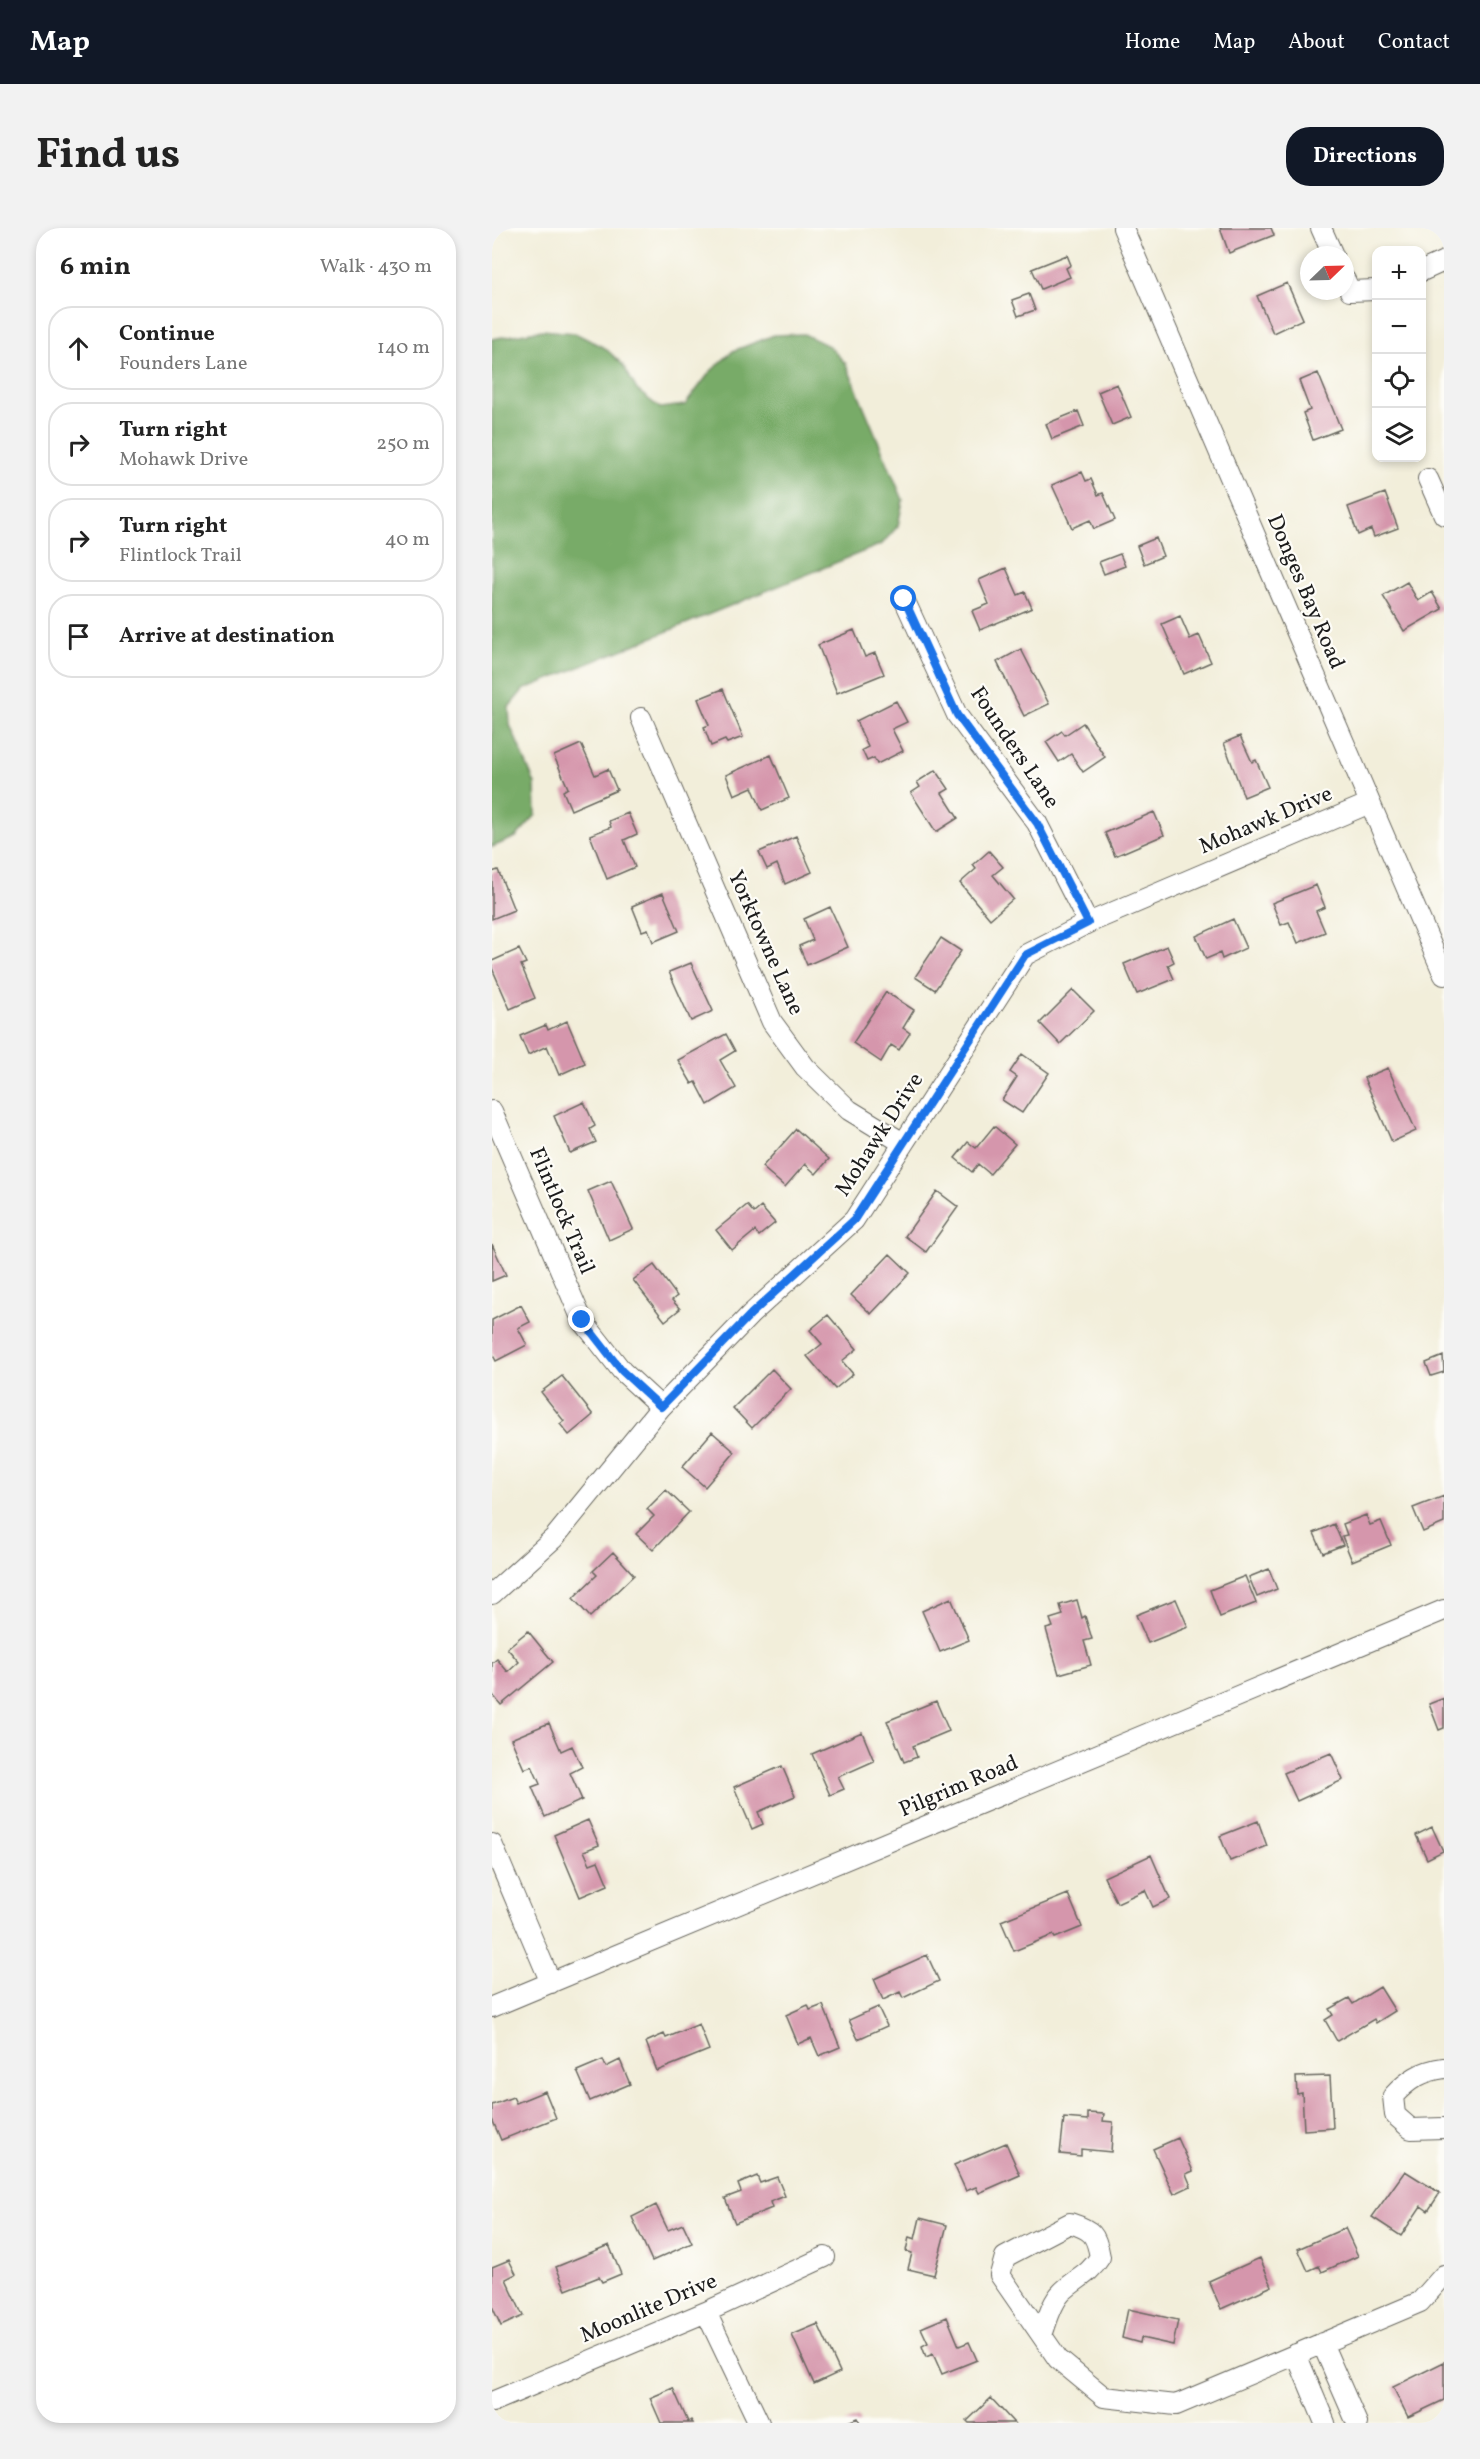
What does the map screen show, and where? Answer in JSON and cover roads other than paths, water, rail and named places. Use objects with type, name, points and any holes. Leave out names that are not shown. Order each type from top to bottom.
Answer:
[{"type":"street","name":"Donges Bay Road","points":[[1123,228],[1444,975]]},
{"type":"street","points":[[1321,228],[1329,246]]},
{"type":"street","points":[[1426,269],[1444,261]]},
{"type":"street","points":[[1354,287],[1372,289]]},
{"type":"street","points":[[1428,479],[1444,515]]},
{"type":"street","name":"Founders Lane","points":[[904,599],[957,715],[1037,823],[1088,923]]},
{"type":"street","name":"Yorktowne Lane","points":[[641,718],[772,1023],[805,1067],[849,1110],[903,1143]]},
{"type":"street","name":"Mohawk Drive","points":[[492,1594],[555,1539],[661,1407],[751,1314],[854,1220],[1025,955],[1088,923],[1370,803]]},
{"type":"street","name":"Flintlock Trail","points":[[492,1111],[582,1320],[622,1371],[661,1407]]},
{"type":"street","name":"Pilgrim Road","points":[[492,2007],[1444,1610]]},
{"type":"street","points":[[492,1844],[551,1983]]},
{"type":"street","points":[[1444,2068],[1409,2079],[1393,2096],[1395,2115],[1411,2129],[1444,2128]]},
{"type":"street","points":[[1042,2336],[1060,2294],[1092,2270],[1100,2257],[1097,2240],[1087,2228],[1070,2223],[1005,2257],[1000,2275],[1042,2336],[1058,2359],[1104,2397],[1176,2405],[1420,2302],[1444,2275]]},
{"type":"street","name":"Moonlite Drive","points":[[492,2402],[706,2312],[825,2257]]},
{"type":"street","points":[[706,2312],[759,2423]]},
{"type":"street","points":[[1322,2343],[1357,2423]]},
{"type":"street","points":[[1296,2354],[1325,2423]]}]
